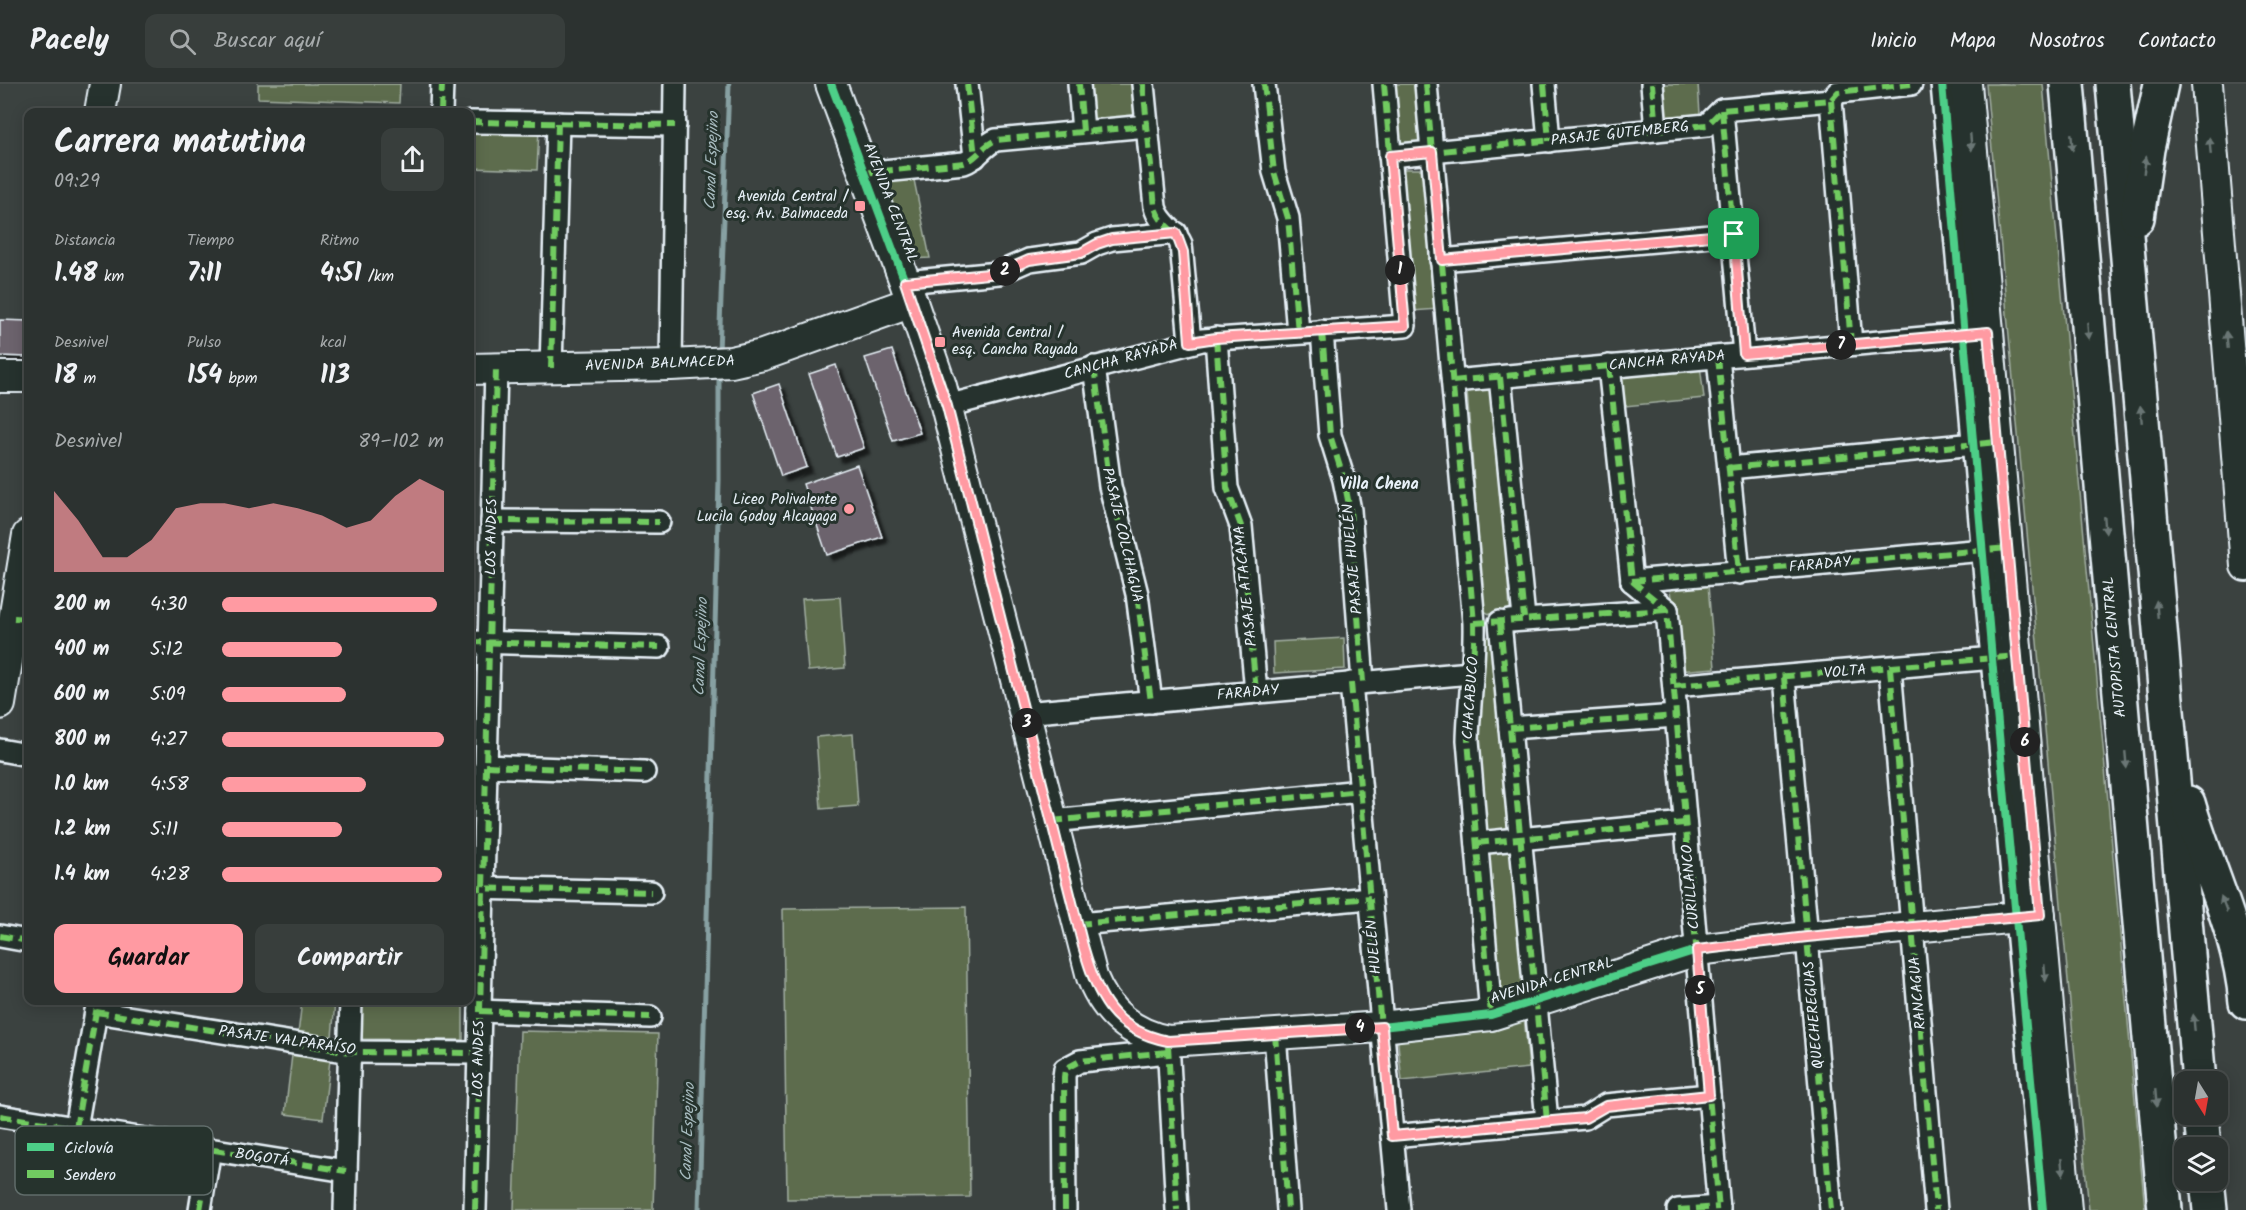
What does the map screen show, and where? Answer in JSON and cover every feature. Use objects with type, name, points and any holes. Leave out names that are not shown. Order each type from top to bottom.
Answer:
[{"type":"highway","name":"AUTOPISTA CENTRAL","points":[[2067,84],[2165,1210]]},
{"type":"highway","points":[[2113,84],[2198,1071]]},
{"type":"highway","points":[[2130,286],[2140,195],[2161,84]]},
{"type":"highway","points":[[2169,741],[2204,852],[2232,925],[2242,969],[2246,1002]]},
{"type":"highway","points":[[2208,1191],[2210,1210]]},
{"type":"street","points":[[101,108],[105,84]]},
{"type":"street","points":[[441,108],[442,84]]},
{"type":"street","points":[[670,365],[675,84]]},
{"type":"street","name":"AVENIDA CENTRAL","points":[[831,84],[909,292],[947,406],[1092,977],[1106,1004],[1114,1014],[1133,1029],[1168,1046],[1491,1015],[1697,950],[2028,916]]},
{"type":"street","points":[[967,84],[975,157]]},
{"type":"street","points":[[1079,84],[1083,131]]},
{"type":"street","points":[[1143,84],[1157,214],[1161,221],[1176,233],[1183,252],[1190,342]]},
{"type":"street","points":[[1264,84],[1274,172],[1288,218],[1298,332]]},
{"type":"street","points":[[1384,84],[1390,156]]},
{"type":"street","name":"CHACABUCO","points":[[1426,84],[1474,623],[1468,740],[1491,1015]]},
{"type":"street","points":[[1544,84],[1549,141]]},
{"type":"street","points":[[1652,84],[1656,130]]},
{"type":"street","name":"PASAJE GUTEMBERG","points":[[1390,156],[1707,125],[1722,110],[1831,100],[1838,92],[1911,84]]},
{"type":"street","points":[[1942,84],[1976,333]]},
{"type":"street","points":[[1966,84],[1976,333],[2004,658],[2028,916],[2066,1210]]},
{"type":"street","points":[[2207,84],[2246,566]]},
{"type":"street","points":[[1831,100],[1851,344]]},
{"type":"street","points":[[1722,110],[1744,354]]},
{"type":"street","points":[[474,122],[675,125]]},
{"type":"street","points":[[551,368],[558,123]]},
{"type":"street","points":[[863,173],[964,163],[996,140],[1147,126]]},
{"type":"street","name":"CANCHA RAYADA","points":[[947,406],[1190,342],[1216,338],[1405,326],[1390,156]]},
{"type":"street","points":[[909,292],[999,273],[1029,260],[1081,253],[1112,239],[1176,233]]},
{"type":"street","points":[[1442,260],[1734,234]]},
{"type":"street","name":"AVENIDA BALMACEDA","points":[[483,369],[731,362],[763,355],[909,292]]},
{"type":"street","name":"PASAJE HUELÉN","points":[[1322,331],[1330,435],[1344,480],[1350,510],[1357,683]]},
{"type":"street","name":"CANCHA RAYADA","points":[[1453,381],[1976,333]]},
{"type":"street","name":"PASAJE ATACAMA","points":[[1216,338],[1227,488],[1241,526],[1256,692]]},
{"type":"street","points":[[1718,357],[1739,573]]},
{"type":"street","points":[[1609,366],[1632,582],[1667,610]]},
{"type":"street","name":"PASAJE COLCHAGUA","points":[[1094,368],[1110,486],[1137,594],[1151,702]]},
{"type":"street","name":"LOS ANDES","points":[[475,1210],[480,1011],[476,888],[486,766],[479,642],[492,521],[483,369]]},
{"type":"street","points":[[0,377],[24,377]]},
{"type":"street","points":[[1500,377],[1524,618]]},
{"type":"street","points":[[1729,468],[1985,443]]},
{"type":"street","points":[[492,521],[659,522]]},
{"type":"street","name":"FARADAY","points":[[1632,582],[1995,549]]},
{"type":"street","points":[[0,704],[21,619],[24,583]]},
{"type":"street","points":[[1474,623],[1667,610]]},
{"type":"street","name":"CURILLANCO","points":[[1667,610],[1719,1208]]},
{"type":"street","name":"CHACABUCO","points":[[1500,622],[1547,1121]]},
{"type":"street","points":[[479,642],[659,647]]},
{"type":"street","name":"VOLTA","points":[[1674,686],[2004,658]]},
{"type":"street","name":"RANCAGUA","points":[[1890,668],[1936,1210]]},
{"type":"street","name":"FARADAY","points":[[1024,713],[1471,673]]},
{"type":"street","name":"QUECHEREGUAS","points":[[1784,677],[1831,1210]]},
{"type":"street","name":"HUELÉN","points":[[1357,683],[1361,790],[1399,1210]]},
{"type":"street","points":[[1510,728],[1676,716]]},
{"type":"street","points":[[0,750],[24,754]]},
{"type":"street","points":[[486,766],[644,772]]},
{"type":"street","points":[[1052,820],[1361,790]]},
{"type":"street","points":[[1477,843],[1685,823]]},
{"type":"street","points":[[476,888],[651,892]]},
{"type":"street","points":[[1078,924],[1370,898]]},
{"type":"street","points":[[2028,916],[2043,1210]]},
{"type":"street","points":[[0,936],[24,940]]},
{"type":"street","points":[[345,1210],[351,1005]]},
{"type":"street","points":[[76,1126],[97,1006]]},
{"type":"street","name":"PASAJE VALPARAÍSO","points":[[97,1006],[350,1052],[479,1053]]},
{"type":"street","points":[[480,1011],[650,1017]]},
{"type":"street","points":[[1275,1034],[1288,1210]]},
{"type":"street","points":[[1065,1210],[1065,1069],[1080,1061],[1168,1046],[1177,1210]]},
{"type":"street","points":[[1392,1136],[1585,1118],[1606,1106],[1709,1095]]},
{"type":"street","name":"BOGOTÁ","points":[[0,1116],[63,1126]]},
{"type":"street","name":"BOGOTÁ","points":[[213,1149],[346,1171]]},
{"type":"street","points":[[200,1210],[202,1195]]},
{"type":"street","points":[[1678,1210],[1719,1208]]},
{"type":"green space","points":[[258,84],[400,84],[399,103],[258,98]]},
{"type":"green space","points":[[1086,84],[1134,84],[1138,119],[1089,124]]},
{"type":"green space","points":[[1393,84],[1421,84],[1423,145],[1401,146],[1397,142]]},
{"type":"green space","points":[[1659,84],[1698,84],[1700,114],[1661,117]]},
{"type":"green space","points":[[1986,84],[2043,84],[2145,1210],[2089,1210]]},
{"type":"green space","points":[[474,127],[539,129],[537,170],[474,168]]},
{"type":"green space","points":[[1400,169],[1424,169],[1438,309],[1412,311]]},
{"type":"green space","points":[[913,175],[930,258],[907,259],[874,180]]},
{"type":"green space","points":[[1700,365],[1704,398],[1625,406],[1621,374]]},
{"type":"green space","points":[[1494,383],[1510,611],[1493,616],[1484,611],[1467,391]]},
{"type":"green space","points":[[1708,585],[1715,668],[1678,671],[1670,589]]},
{"type":"green space","points":[[840,597],[845,668],[808,671],[802,599]]},
{"type":"green space","points":[[1477,637],[1492,637],[1510,829],[1483,832],[1476,762]]},
{"type":"green space","points":[[1344,638],[1345,669],[1274,673],[1273,642]]},
{"type":"green space","points":[[853,734],[858,806],[821,809],[816,737]]},
{"type":"green space","points":[[1511,848],[1525,987],[1499,993],[1485,851]]},
{"type":"green space","points":[[966,907],[970,1197],[787,1199],[783,909]]},
{"type":"green space","points":[[302,1005],[335,1005],[332,1037],[298,1034]]},
{"type":"green space","points":[[356,1005],[463,1005],[463,1040],[356,1039]]},
{"type":"green space","points":[[1524,1017],[1529,1068],[1402,1081],[1397,1035]]},
{"type":"green space","points":[[520,1031],[658,1034],[653,1210],[514,1210]]},
{"type":"green space","points":[[292,1055],[330,1060],[323,1119],[285,1114]]},
{"type":"building","points":[[0,320],[24,321],[24,357],[0,356]]},
{"type":"building","points":[[892,350],[920,433],[893,441],[865,358]]},
{"type":"building","points":[[836,365],[864,448],[837,457],[809,374]]},
{"type":"building","points":[[779,384],[807,467],[781,476],[753,393]]},
{"type":"building","points":[[857,465],[882,537],[827,555],[803,484]]},
{"type":"waterway","name":"Canal Espejino","points":[[719,352],[729,84]]},
{"type":"waterway","name":"Canal Espejino","points":[[699,1210],[719,481],[719,370]]},
{"type":"marked path","points":[[441,108],[442,84]]},
{"type":"marked path","points":[[967,84],[975,157]]},
{"type":"marked path","points":[[1079,84],[1083,131]]},
{"type":"marked path","points":[[1143,84],[1155,207],[1160,218],[1181,244],[1190,342]]},
{"type":"marked path","points":[[1264,84],[1274,172],[1288,218],[1298,332]]},
{"type":"marked path","points":[[1384,84],[1405,326]]},
{"type":"marked path","points":[[1426,84],[1474,623],[1468,740],[1491,1015]]},
{"type":"marked path","points":[[1544,84],[1549,141]]},
{"type":"marked path","points":[[1652,84],[1656,130]]},
{"type":"marked path","points":[[1390,156],[1707,125],[1722,110],[1831,100],[1838,92],[1911,84]]},
{"type":"marked path","points":[[1831,100],[1851,344]]},
{"type":"marked path","points":[[1722,110],[1744,354]]},
{"type":"marked path","points":[[474,122],[675,125]]},
{"type":"marked path","points":[[551,368],[558,123]]},
{"type":"marked path","points":[[863,173],[964,163],[996,140],[1147,126]]},
{"type":"marked path","points":[[905,282],[999,273],[1029,260],[1081,253],[1112,239],[1176,233]]},
{"type":"marked path","points":[[1441,260],[1734,234]]},
{"type":"marked path","points":[[1322,331],[1330,435],[1344,480],[1350,510],[1363,682]]},
{"type":"marked path","points":[[1216,338],[1227,488],[1241,526],[1256,692]]},
{"type":"marked path","points":[[1718,357],[1739,573]]},
{"type":"marked path","points":[[1453,381],[1631,364]]},
{"type":"marked path","points":[[1609,366],[1632,581]]},
{"type":"marked path","points":[[1094,367],[1110,486],[1137,594],[1151,702]]},
{"type":"marked path","points":[[475,1210],[496,368]]},
{"type":"marked path","points":[[1500,377],[1524,618]]},
{"type":"marked path","points":[[1729,468],[1998,442]]},
{"type":"marked path","points":[[492,521],[659,522]]},
{"type":"marked path","points":[[1632,581],[2007,548]]},
{"type":"marked path","points":[[1632,581],[1667,610],[1719,1210]]},
{"type":"marked path","points":[[1474,623],[1667,610]]},
{"type":"marked path","points":[[14,618],[24,619]]},
{"type":"marked path","points":[[1500,622],[1547,1121]]},
{"type":"marked path","points":[[474,642],[659,647]]},
{"type":"marked path","points":[[1674,686],[2017,656]]},
{"type":"marked path","points":[[1890,668],[1936,1210]]},
{"type":"marked path","points":[[1784,677],[1831,1210]]},
{"type":"marked path","points":[[1351,683],[1381,1027]]},
{"type":"marked path","points":[[1510,728],[1676,716]]},
{"type":"marked path","points":[[486,766],[644,772]]},
{"type":"marked path","points":[[1052,821],[1361,791]]},
{"type":"marked path","points":[[1477,843],[1685,823]]},
{"type":"marked path","points":[[474,888],[651,892]]},
{"type":"marked path","points":[[1078,924],[1370,898]]},
{"type":"marked path","points":[[0,936],[24,940]]},
{"type":"marked path","points":[[76,1126],[97,1005]]},
{"type":"marked path","points":[[480,1011],[650,1017]]},
{"type":"marked path","points":[[96,1012],[350,1052],[479,1053]]},
{"type":"marked path","points":[[1275,1034],[1288,1210]]},
{"type":"marked path","points":[[1168,1045],[1177,1210]]},
{"type":"marked path","points":[[1065,1210],[1065,1069],[1080,1061],[1168,1052]]},
{"type":"marked path","points":[[1392,1136],[1585,1118],[1606,1105],[1709,1095]]},
{"type":"marked path","points":[[0,1116],[63,1126]]},
{"type":"marked path","points":[[213,1150],[346,1171]]},
{"type":"marked path","points":[[200,1210],[202,1195]]},
{"type":"marked path","points":[[1678,1210],[1719,1207]]},
{"type":"cycle path","points":[[831,84],[941,386],[1092,977],[1112,1011],[1131,1027],[1168,1041],[1381,1027],[1491,1015],[1697,950],[2040,915]]},
{"type":"cycle path","points":[[1942,84],[2043,1210]]},
{"type":"place","name":"Avenida Central / esq. Av. Balmaceda","points":[[860,206]]},
{"type":"place","name":"Avenida Central / esq. Cancha Rayada","points":[[940,342]]},
{"type":"place","name":"Liceo Polivalente Lucila Godoy Alcayaga","points":[[849,509]]},
{"type":"district","name":"Villa Chena","points":[[1379,484]]},
{"type":"route","points":[[1432,152],[1442,260],[1734,234],[1744,354],[1988,332],[2040,915],[1697,950],[1709,1095],[1606,1106],[1585,1118],[1392,1136],[1382,1027],[1168,1041],[1144,1034],[1123,1022],[1106,1004],[1092,977],[947,406],[905,282],[999,273],[1029,260],[1081,253],[1112,239],[1176,233],[1183,252],[1190,342],[1216,338],[1405,326],[1390,156],[1432,152]]}]
